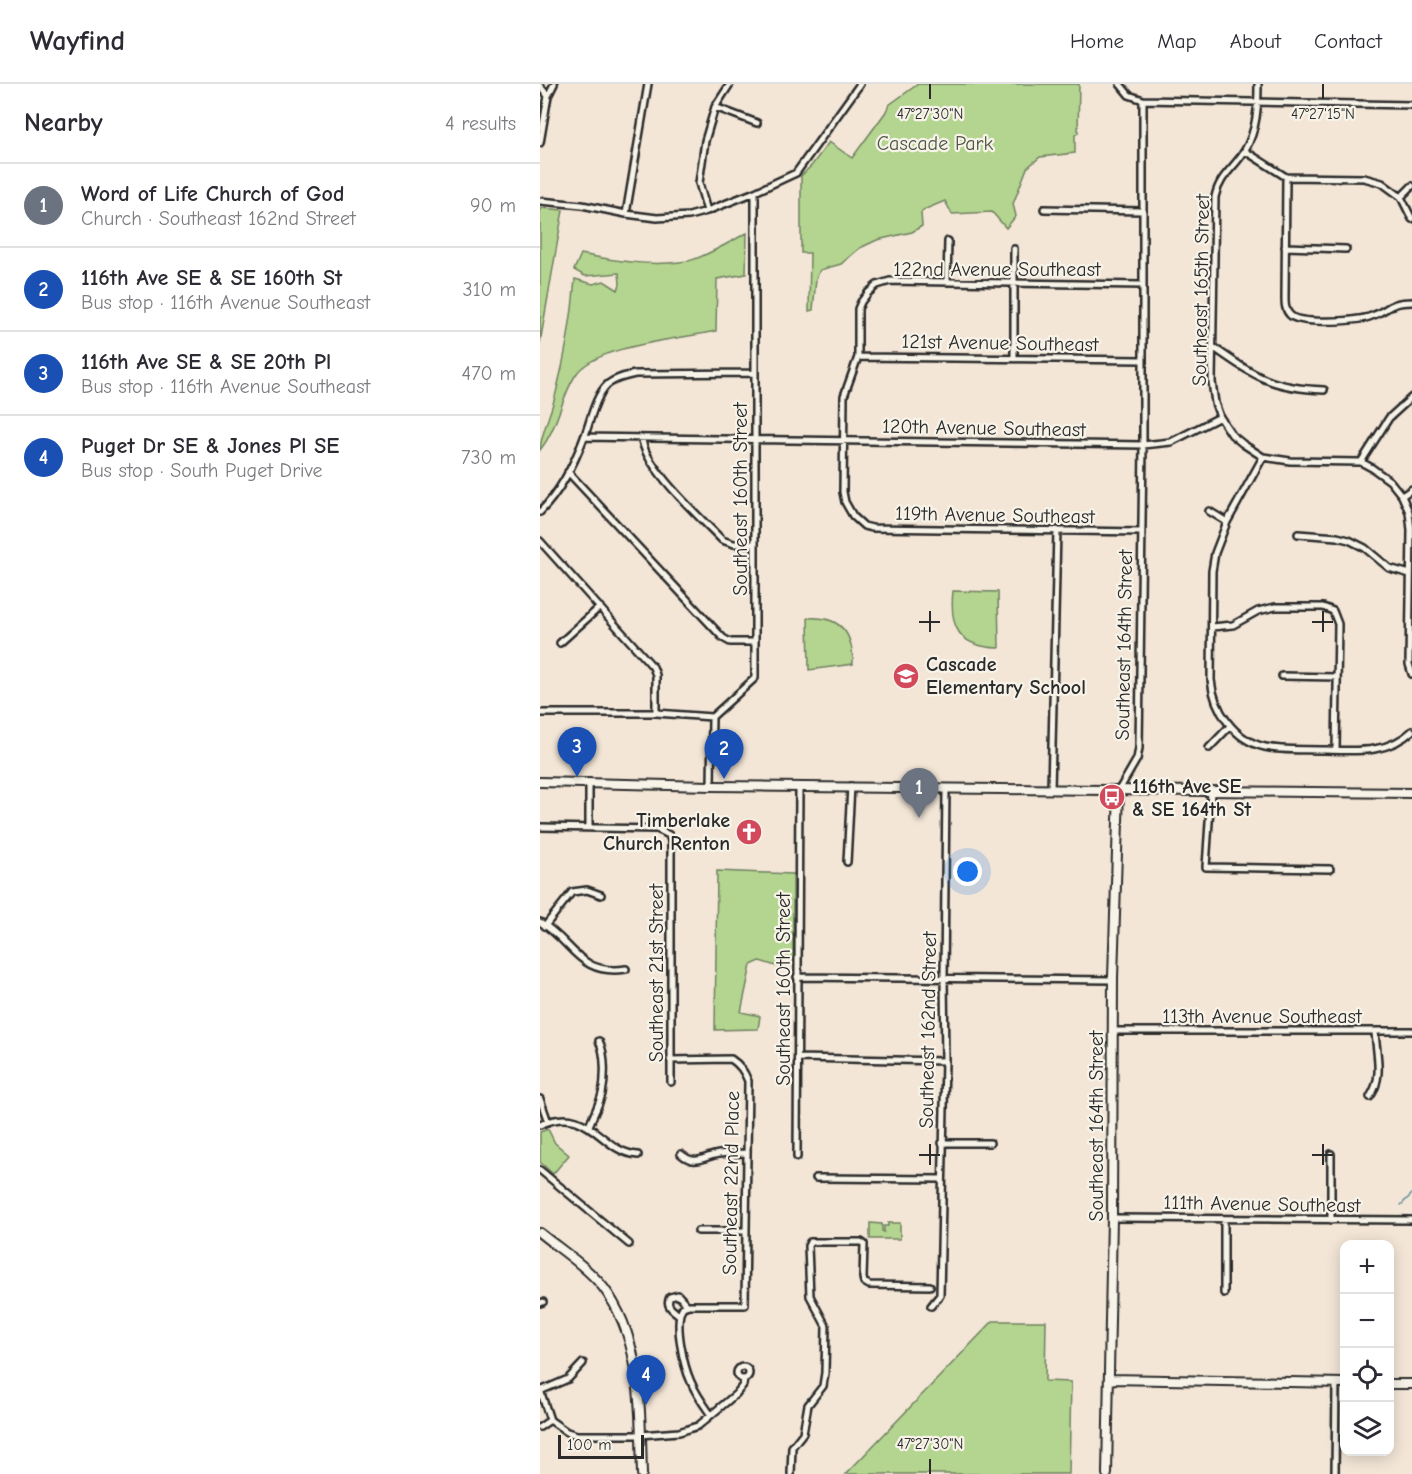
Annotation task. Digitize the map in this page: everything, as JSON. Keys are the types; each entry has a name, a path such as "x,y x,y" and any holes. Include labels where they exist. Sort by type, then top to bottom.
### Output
{"street":[{"path":"540,143 548,96 554,84"},
{"path":"626,214 648,84"},
{"path":"707,211 700,188 705,141 715,107 730,84"},
{"path":"540,201 582,205 626,214 671,218 707,211 796,173 860,84"},
{"path":"1120,84 1129,95 1143,100 1412,105"},
{"name":"Southeast 165th Street","path":"1220,417 1213,392 1215,197 1222,177 1245,151 1253,132 1258,102 1258,84"},
{"path":"540,86 548,96"},
{"name":"Southeast 164th Street","path":"1107,1474 1112,1218 1113,980 1119,790 1137,759 1139,748 1143,445 1143,100"},
{"path":"715,107 757,123"},
{"path":"1245,151 1286,177 1364,178 1382,183 1401,197 1412,219"},
{"path":"1286,177 1287,310 1292,317 1300,320 1344,321 1372,316 1397,302 1412,302"},
{"path":"1401,197 1412,186"},
{"name":"Southeast 160th Street","path":"712,717 755,678 755,192"},
{"path":"1044,209 1142,210"},
{"path":"947,282 948,241"},
{"path":"1286,247 1346,249"},
{"path":"1014,249 1014,358"},
{"name":"122nd Avenue Southeast","path":"858,357 858,309 868,292 877,285 890,281 1142,285"},
{"path":"1214,347 1250,372 1271,383 1294,389 1324,390"},
{"path":"843,440 844,396 858,357"},
{"name":"121st Avenue Southeast","path":"858,357 1142,360"},
{"path":"540,512 548,504 568,472 598,399 610,382 634,374 755,373"},
{"path":"1361,462 1389,418 1412,397"},
{"path":"1220,417 1232,435 1263,457 1290,461 1361,462 1383,475 1402,496 1410,520 1409,664 1412,674"},
{"name":"120th Avenue Southeast","path":"584,437 1143,445 1171,442 1220,417"},
{"path":"642,438 644,449 654,467 722,540 734,544 755,544"},
{"name":"119th Avenue Southeast","path":"843,440 845,502 853,516 864,526 872,528 1141,531"},
{"path":"1263,457 1218,540 1213,562 1212,690 1219,710 1230,726 1251,741 1266,747 1374,750 1390,745 1412,731"},
{"path":"568,472 723,638 730,642 755,642"},
{"path":"1402,496 1412,489"},
{"path":"1209,511 1227,522"},
{"path":"1051,790 1057,530"},
{"path":"1298,534 1349,540 1365,548 1389,568 1410,574"},
{"path":"540,541 653,667 656,675 656,713"},
{"path":"560,643 600,607"},
{"path":"1212,627 1233,625 1258,611 1275,607 1323,607 1333,611 1338,624 1336,750"},
{"path":"1282,676 1337,677"},
{"path":"540,713 656,713 712,717 711,786"},
{"path":"1209,748 1230,726"},
{"path":"540,782 711,786 1412,793"},
{"path":"540,826 589,827 589,782"},
{"name":"Southeast 160th Street","path":"797,1157 799,786"},
{"path":"848,862 851,786"},
{"name":"Southeast 162nd Street","path":"931,1306 940,1295 945,1061 946,788"},
{"path":"1211,792 1206,867 1330,869"},
{"name":"Southeast 21st Street","path":"589,827 657,829 669,835 671,841 670,1082"},
{"path":"601,895 588,890 572,892 543,924 593,967 604,970 626,969"},
{"path":"797,977 1113,980"},
{"name":"113th Avenue Southeast","path":"1113,1031 1412,1031"},
{"path":"1370,1097 1378,1078 1378,1049 1375,1031"},
{"path":"589,1126 602,1096 603,1048 599,1041"},
{"path":"798,1058 945,1061"},
{"name":"Southeast 22nd Place","path":"670,1060 731,1059 739,1064 748,1081 745,1153 745,1305 687,1305"},
{"path":"540,1099 548,1122"},
{"path":"540,1125 548,1122 571,1121 589,1126 619,1149 628,1154 638,1155"},
{"path":"942,1143 990,1143"},
{"path":"681,1154 687,1158 701,1160 717,1154 745,1153"},
{"path":"1331,1154 1331,1220"},
{"path":"540,1170 629,1244"},
{"path":"816,1178 942,1179"},
{"name":"111th Avenue Southeast","path":"1112,1218 1412,1220"},
{"path":"1224,1219 1224,1293"},
{"path":"698,1231 744,1231"},
{"path":"540,1233 592,1276 603,1287 619,1312 637,1374 642,1474"},
{"path":"791,1474 792,1447 803,1433 808,1405 823,1386 825,1373 826,1326 810,1296 808,1246 810,1242 861,1242 864,1244 863,1278 864,1282 870,1285 930,1286"},
{"path":"680,1313 669,1306 670,1297 678,1295 687,1305 680,1313 678,1322 687,1372 711,1415"},
{"path":"582,1363 568,1379 540,1390 550,1420 567,1432 577,1435 640,1435 689,1430 736,1394 744,1379"},
{"path":"1109,1379 1340,1383 1335,1474"},
{"path":"1394,1384 1412,1384"},
{"path":"540,1427 550,1420"}],"green space":[{"name":"Cascade Park","path":"918,84 1079,84 1078,133 1075,135 1075,153 1040,157 1027,168 1013,204 1016,216 1006,228 992,212 952,214 945,201 923,210 921,213 922,226 912,232 877,240 860,248 841,264 820,270 816,279 813,310 809,311 810,253 801,253 801,176 829,142 852,158 889,105"},
{"path":"540,208 563,210 540,343"},
{"path":"747,233 746,274 717,279 716,331 618,350 585,365 570,385 551,433 540,450 565,353 575,279 593,284 604,281 618,290 620,284 619,273 585,276 574,270 581,254 634,262 675,263 702,256"},
{"path":"953,591 998,592 999,648 974,644 960,633 953,615"},
{"path":"808,618 829,620 843,629 851,643 853,664 809,670"},
{"path":"717,871 793,874 793,959 782,968 760,961 751,965 741,1012 760,1016 758,1029 715,1030"},
{"path":"548,1129 555,1143 569,1155 553,1174 540,1162 540,1132"},
{"path":"870,1223 882,1224 884,1232 884,1226 888,1226 888,1223 900,1223 900,1239 870,1239"},
{"path":"993,1321 1046,1321 1045,1381 1071,1382 1069,1474 846,1474"}],"waterway":[{"path":"1401,1205 1412,1194"}],"place":[{"name":"Cascade Elementary School","path":"906,676"},
{"name":"116th Ave SE & SE 20th Pl","path":"577,777"},
{"name":"116th Ave SE & SE 160th St","path":"724,779"},
{"name":"116th Ave SE & SE 164th St","path":"1112,797"},
{"name":"Word of Life Church of God","path":"919,818"},
{"name":"Timberlake Church Renton","path":"749,832"},
{"name":"Puget Dr SE & Jones Pl SE","path":"646,1405"}]}
